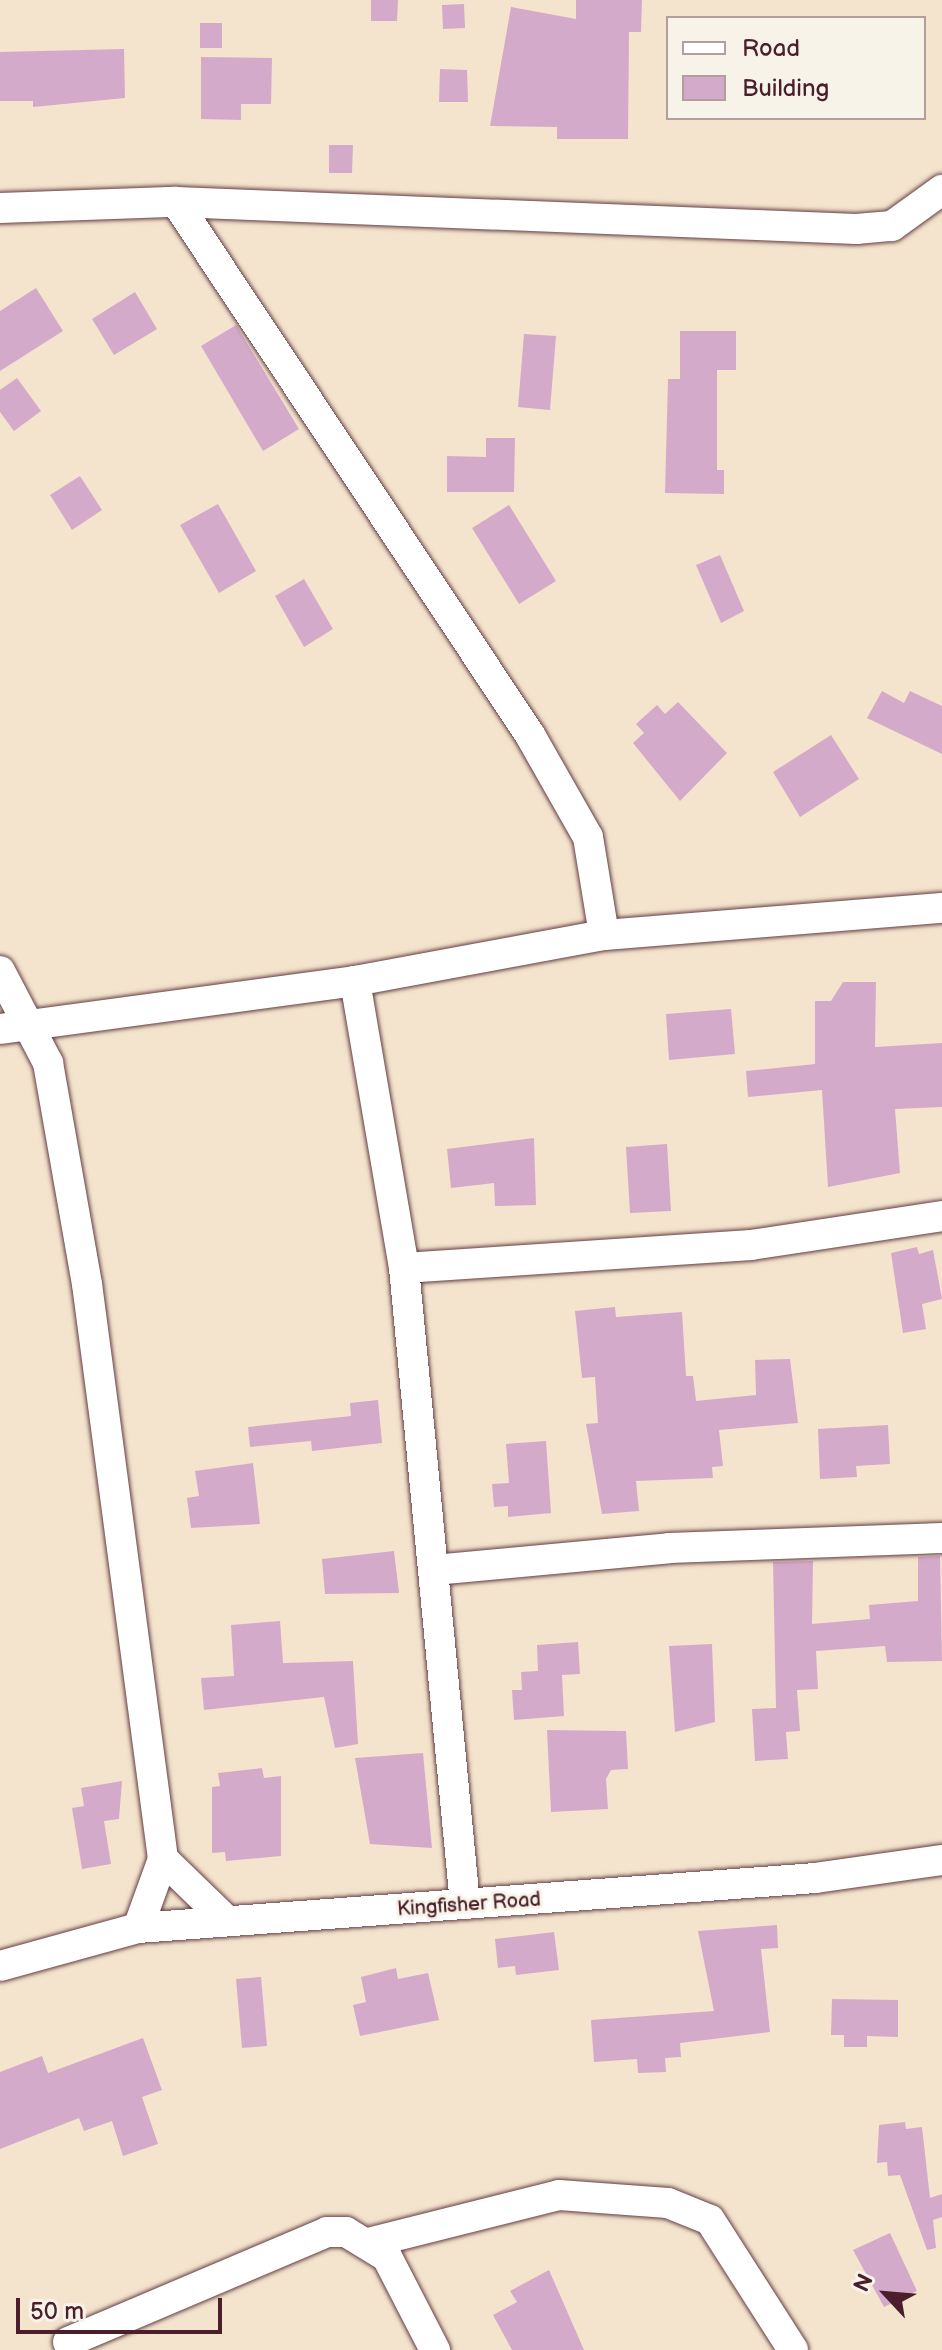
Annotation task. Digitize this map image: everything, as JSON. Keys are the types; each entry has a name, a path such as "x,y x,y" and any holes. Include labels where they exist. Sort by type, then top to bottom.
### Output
{"street":[{"path":"0,208 176,202 856,229 892,226 942,190"},
{"path":"176,202 530,735 588,837 604,935"},
{"path":"14,1026 355,981 604,935 942,908"},
{"path":"0,971 14,1026 59,1106 163,1859 138,1928"},
{"path":"355,981 404,1268 465,1904"},
{"path":"404,1268 751,1245 942,1216"},
{"path":"434,1570 669,1548 942,1538"},
{"path":"163,1859 225,1919"},
{"name":"Kingfisher Road","path":"0,1966 138,1928 225,1919 815,1878 942,1860"},
{"path":"368,2243 559,2195 668,2203 710,2220 793,2350"},
{"path":"62,2347 327,2232 368,2243 393,2267 435,2350"}],"building":[{"path":"371,0 398,0 397,21 371,21"},
{"path":"576,0 642,0 641,32 629,32 628,139 557,139 557,127 490,126 511,7 576,19"},
{"path":"464,4 465,28 443,29 442,5"},
{"path":"200,23 222,23 222,48 200,48"},
{"path":"124,49 125,98 33,107 33,101 0,101 0,52"},
{"path":"201,57 272,58 271,104 241,104 241,120 201,119"},
{"path":"440,69 467,70 468,102 439,102"},
{"path":"329,145 353,145 352,173 329,173"},
{"path":"36,288 63,331 0,371 0,311"},
{"path":"135,292 157,329 114,355 92,319"},
{"path":"236,325 299,429 263,451 201,346"},
{"path":"680,331 736,331 736,370 717,370 717,470 724,470 724,494 665,493 668,379 680,379"},
{"path":"524,334 556,336 550,410 518,407"},
{"path":"17,378 41,411 14,431 0,412 0,390"},
{"path":"486,438 515,438 514,492 447,492 447,456 486,457"},
{"path":"80,476 102,510 72,530 50,495"},
{"path":"218,504 256,571 219,593 180,525"},
{"path":"509,505 556,581 519,604 472,528"},
{"path":"720,555 744,611 721,623 696,565"},
{"path":"304,579 333,629 304,647 275,596"},
{"path":"882,691 904,703 910,691 942,706 942,754 867,718"},
{"path":"678,702 727,753 680,801 633,743 644,733 636,724 657,705 665,714"},
{"path":"831,735 859,779 800,817 773,772"},
{"path":"843,982 876,982 875,1047 942,1043 942,1107 895,1109 900,1173 828,1187 822,1090 748,1097 746,1071 815,1064 815,1001 831,1001"},
{"path":"731,1009 735,1054 669,1060 666,1014"},
{"path":"534,1138 536,1205 495,1206 494,1183 451,1188 447,1149"},
{"path":"667,1144 671,1211 630,1213 626,1147"},
{"path":"917,1247 919,1254 933,1250 942,1299 922,1304 926,1329 903,1333 891,1253"},
{"path":"615,1307 616,1317 682,1312 686,1376 693,1376 696,1401 756,1395 755,1360 790,1359 798,1423 719,1430 723,1466 712,1467 713,1478 636,1481 639,1511 602,1514 586,1424 598,1423 595,1377 582,1378 575,1311"},
{"path":"378,1400 382,1443 312,1451 311,1441 250,1447 248,1427 351,1416 350,1403"},
{"path":"888,1425 890,1464 856,1466 857,1477 820,1479 818,1429"},
{"path":"546,1441 551,1513 508,1517 508,1506 494,1507 492,1484 509,1483 506,1444"},
{"path":"253,1463 260,1524 191,1528 187,1498 199,1496 195,1471"},
{"path":"394,1551 399,1593 325,1594 322,1559"},
{"path":"940,1556 942,1661 887,1662 885,1646 816,1651 818,1689 797,1690 800,1731 786,1732 788,1759 755,1761 752,1709 776,1708 773,1562 813,1561 812,1624 870,1619 869,1605 918,1601 918,1557"},
{"path":"280,1621 283,1663 353,1661 358,1744 335,1748 324,1697 204,1710 201,1678 234,1676 231,1625"},
{"path":"578,1642 580,1674 562,1675 564,1716 514,1720 512,1690 522,1690 521,1672 538,1671 537,1645"},
{"path":"712,1644 715,1722 675,1732 669,1646"},
{"path":"547,1730 626,1731 628,1769 611,1770 606,1779 608,1809 551,1812"},
{"path":"423,1753 432,1848 370,1844 355,1758"},
{"path":"262,1768 264,1778 281,1776 281,1856 226,1861 225,1852 212,1853 212,1787 220,1786 218,1773"},
{"path":"122,1781 119,1819 104,1821 111,1864 82,1869 72,1808 84,1806 81,1788"},
{"path":"777,1925 778,1948 761,1949 770,2032 680,2043 681,2057 665,2058 666,2072 638,2073 637,2059 594,2062 591,2020 714,2011 698,1931"},
{"path":"554,1932 559,1970 516,1975 515,1966 498,1968 495,1939"},
{"path":"396,1968 398,1979 428,1973 439,2020 360,2036 353,2005 366,2002 361,1977"},
{"path":"261,1977 267,2046 242,2048 236,1979"},
{"path":"832,1999 898,2000 898,2037 867,2036 867,2047 844,2047 844,2035 831,2035"},
{"path":"143,2038 162,2090 142,2097 158,2144 123,2156 112,2121 84,2131 79,2118 0,2149 0,2072 42,2056 48,2073"},
{"path":"905,2122 906,2129 922,2127 930,2198 942,2194 942,2217 933,2220 936,2248 927,2250 900,2175 888,2176 887,2162 877,2163 879,2125"},
{"path":"890,2233 917,2291 884,2307 853,2250"},
{"path":"549,2270 584,2350 512,2350 493,2315 517,2302 510,2291"}]}
